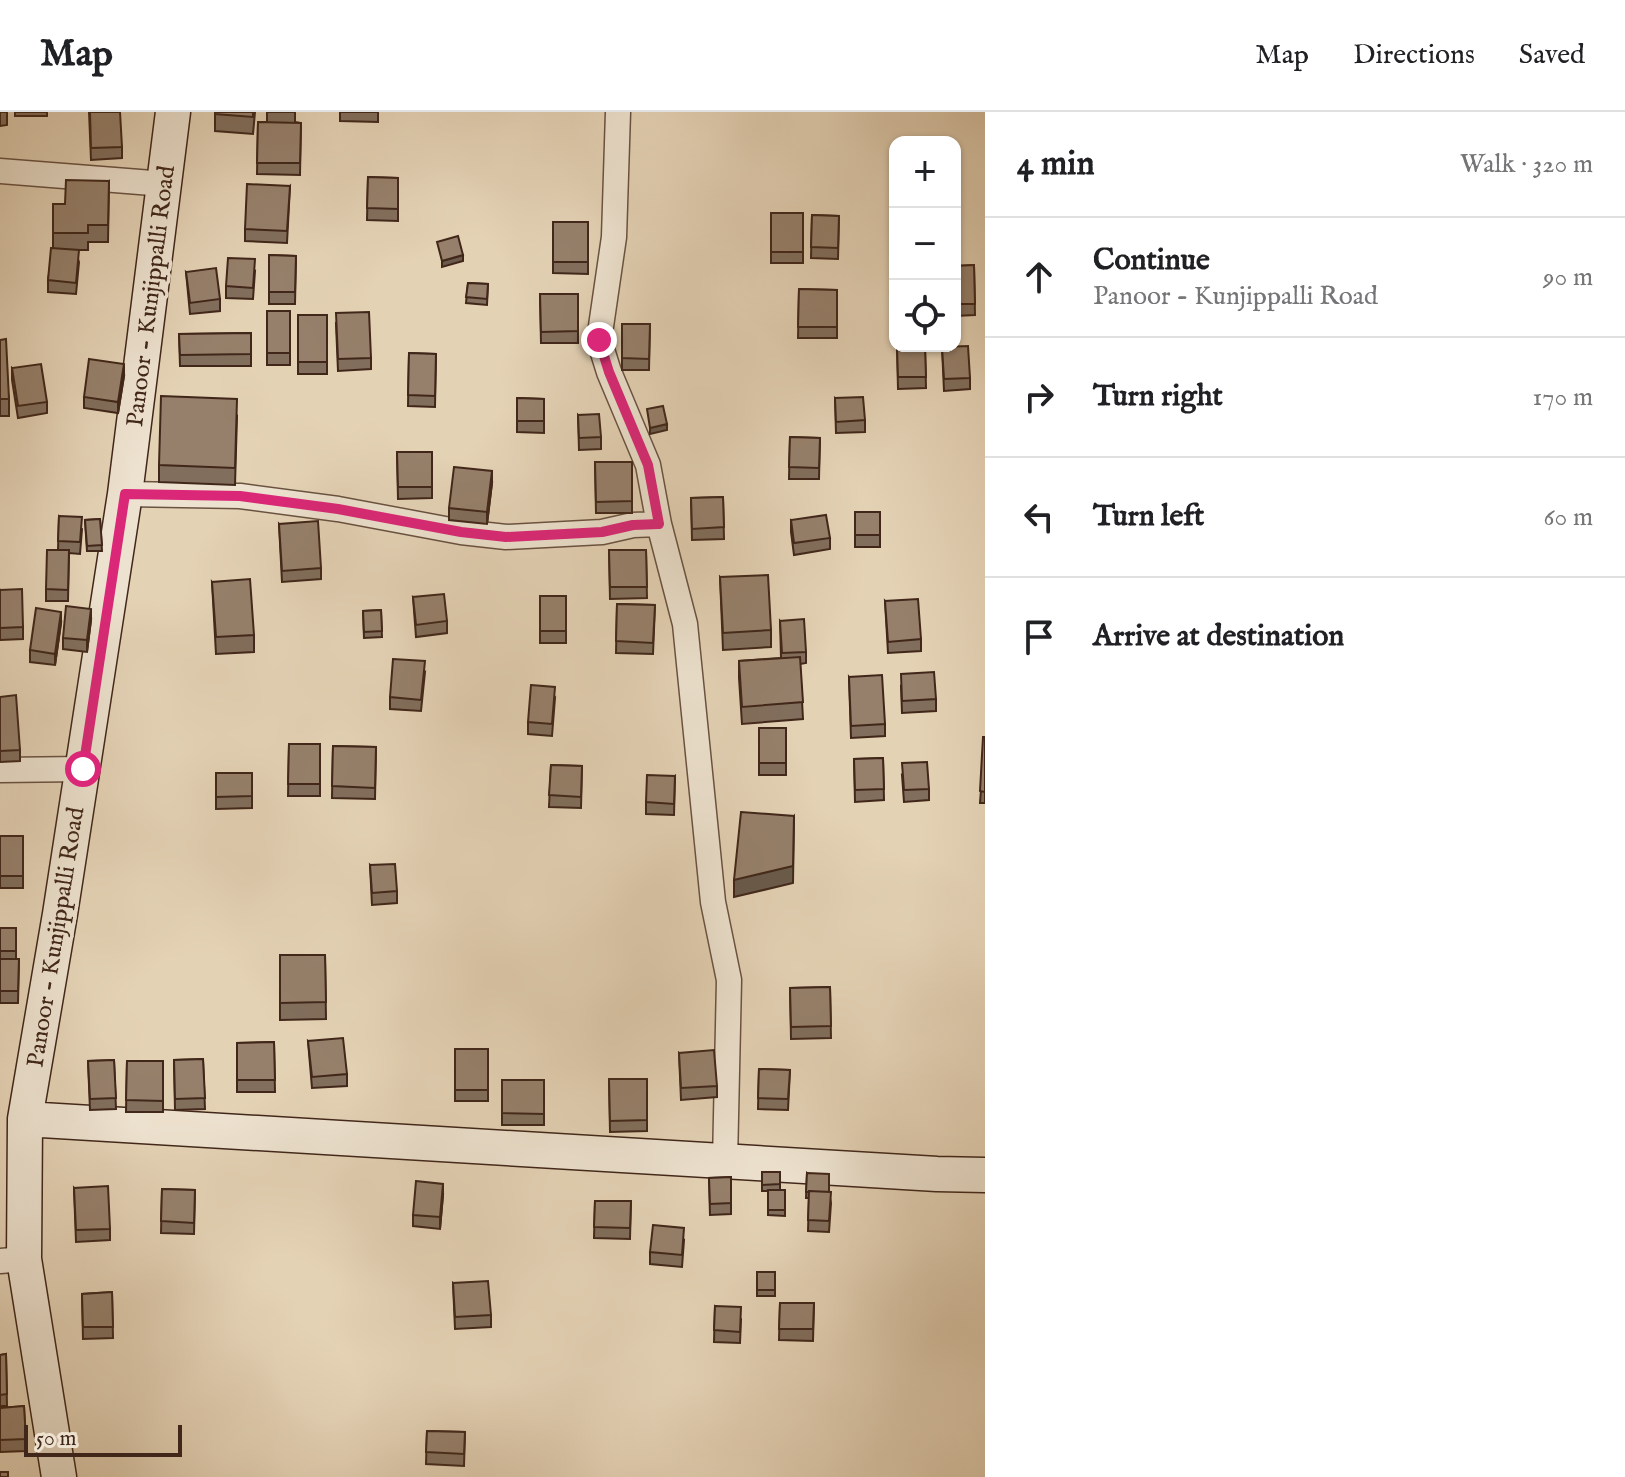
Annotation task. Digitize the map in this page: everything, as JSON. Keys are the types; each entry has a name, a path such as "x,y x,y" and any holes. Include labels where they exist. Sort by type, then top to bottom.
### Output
{"main road":[{"name":"Panoor - Kunjippalli Road","path":"59,1477 12,1260 25,1119 125,494 173,112"},
{"path":"25,1119 985,1175"}],"street":[{"path":"618,112 618,153 613,189 614,237 599,340 648,465 659,524 685,624 713,902 729,980 725,1162"},
{"path":"0,171 165,184"},
{"path":"125,494 240,496 506,537 602,532 633,525 659,524"},
{"path":"0,770 83,769"}],"building":[{"path":"90,112 120,112 122,147 91,148"},
{"path":"253,112 253,117 215,114"},
{"path":"258,122 301,123 300,163 257,163"},
{"path":"368,177 398,178 398,209 367,208"},
{"path":"66,180 109,181 108,225 88,225 88,233 53,233 53,204 65,204"},
{"path":"247,184 290,186 287,231 245,229"},
{"path":"771,213 803,213 803,252 771,252"},
{"path":"812,215 839,216 838,248 811,247"},
{"path":"553,222 588,222 588,262 553,262"},
{"path":"458,236 463,255 442,261 437,242"},
{"path":"51,248 79,250 76,283 48,280"},
{"path":"269,255 296,256 295,292 269,292"},
{"path":"228,258 255,259 253,288 226,286"},
{"path":"974,265 975,304 961,304 961,266"},
{"path":"216,268 220,299 190,303 186,272"},
{"path":"468,283 488,284 487,299 466,297"},
{"path":"799,289 837,290 837,327 798,327"},
{"path":"540,294 578,294 578,331 541,332"},
{"path":"267,311 290,311 290,353 267,353"},
{"path":"369,312 371,358 338,359 336,313"},
{"path":"298,315 327,315 327,362 298,362"},
{"path":"622,324 650,324 649,359 622,358"},
{"path":"251,333 251,354 180,355 179,334"},
{"path":"6,339 9,399 0,399 0,340"},
{"path":"961,346 968,346 970,378 944,379 942,352 961,352"},
{"path":"897,352 925,352 926,377 898,377"},
{"path":"409,353 436,354 435,396 408,395"},
{"path":"89,359 124,364 118,402 84,397"},
{"path":"41,364 47,402 18,406 12,368"},
{"path":"161,396 237,399 235,468 159,465"},
{"path":"863,397 865,420 836,422 835,398"},
{"path":"517,398 544,399 544,421 517,421"},
{"path":"663,406 667,424 650,428 647,409"},
{"path":"599,414 601,437 579,438 578,415"},
{"path":"790,437 820,438 819,468 789,467"},
{"path":"397,452 432,452 432,487 398,487"},
{"path":"595,462 632,462 632,501 596,502"},
{"path":"454,467 492,471 487,512 449,508"},
{"path":"723,497 724,527 692,529 691,498"},
{"path":"855,512 880,512 880,535 855,535"},
{"path":"826,515 830,538 794,543 791,520"},
{"path":"59,516 82,517 80,542 58,541"},
{"path":"100,519 102,545 87,546 85,520"},
{"path":"318,521 321,568 282,571 279,524"},
{"path":"47,550 69,550 68,590 46,589"},
{"path":"609,550 646,550 647,587 610,587"},
{"path":"768,575 771,630 723,633 720,577"},
{"path":"250,579 254,635 216,637 212,582"},
{"path":"22,589 23,627 0,628 0,590"},
{"path":"444,594 447,621 416,625 413,597"},
{"path":"540,596 566,596 566,631 540,631"},
{"path":"918,599 921,639 888,642 885,601"},
{"path":"617,604 655,605 653,643 616,641"},
{"path":"66,606 91,609 87,640 63,638"},
{"path":"36,608 61,612 55,654 30,650"},
{"path":"381,610 382,631 364,632 363,611"},
{"path":"804,619 806,652 782,653 780,621"},
{"path":"800,657 803,702 742,707 739,661"},
{"path":"393,659 425,661 421,700 390,697"},
{"path":"934,672 936,699 902,701 901,674"},
{"path":"882,675 885,724 851,726 849,677"},
{"path":"531,685 555,687 552,724 528,722"},
{"path":"16,695 20,750 0,751 0,697"},
{"path":"759,728 786,728 786,763 759,763"},
{"path":"985,737 985,792 980,791"},
{"path":"289,744 320,744 320,784 288,784"},
{"path":"333,746 376,747 375,788 332,786"},
{"path":"883,758 884,789 855,790 854,759"},
{"path":"927,762 929,789 904,790 902,763"},
{"path":"551,765 582,766 581,797 549,795"},
{"path":"216,773 252,773 252,796 216,797"},
{"path":"647,775 675,776 674,804 646,802"},
{"path":"741,812 794,816 793,866 734,880"},
{"path":"0,836 23,836 23,876 0,876"},
{"path":"395,864 397,891 372,893 370,865"},
{"path":"0,928 16,928 16,951 0,951"},
{"path":"280,955 325,955 326,1002 280,1003"},
{"path":"0,959 19,959 18,991 0,991"},
{"path":"830,987 831,1026 791,1027 790,988"},
{"path":"343,1038 347,1074 312,1077 308,1041"},
{"path":"274,1042 275,1080 237,1080 237,1043"},
{"path":"455,1049 488,1049 488,1090 455,1090"},
{"path":"714,1050 717,1086 681,1088 679,1053"},
{"path":"203,1059 205,1098 175,1099 174,1060"},
{"path":"114,1060 116,1098 90,1099 88,1061"},
{"path":"127,1061 163,1061 163,1101 126,1100"},
{"path":"759,1069 790,1070 788,1099 758,1098"},
{"path":"609,1079 647,1079 647,1120 610,1121"},
{"path":"502,1080 544,1080 544,1114 502,1113"},
{"path":"762,1172 780,1172 780,1184 762,1185"},
{"path":"807,1173 829,1174 829,1192 806,1192"},
{"path":"731,1177 731,1203 710,1204 709,1178"},
{"path":"416,1181 443,1184 440,1217 413,1215"},
{"path":"108,1186 110,1229 76,1230 74,1188"},
{"path":"162,1189 195,1190 194,1223 161,1221"},
{"path":"768,1190 785,1190 785,1210 768,1210"},
{"path":"809,1191 831,1192 829,1221 808,1220"},
{"path":"595,1201 631,1201 630,1228 594,1227"},
{"path":"653,1225 684,1228 682,1255 650,1252"},
{"path":"757,1272 775,1272 775,1290 757,1290"},
{"path":"488,1281 491,1315 455,1317 453,1283"},
{"path":"112,1292 113,1327 83,1327 82,1294"},
{"path":"780,1303 814,1303 813,1329 779,1329"},
{"path":"715,1306 741,1307 740,1332 714,1330"},
{"path":"6,1354 7,1394 0,1395 0,1355"},
{"path":"24,1406 26,1439 0,1440 0,1408"},
{"path":"427,1431 465,1432 464,1454 426,1452"}],"route":[{"path":"83,769 125,494 240,496 506,537 602,532 633,525 659,524 648,465 599,340"}]}
